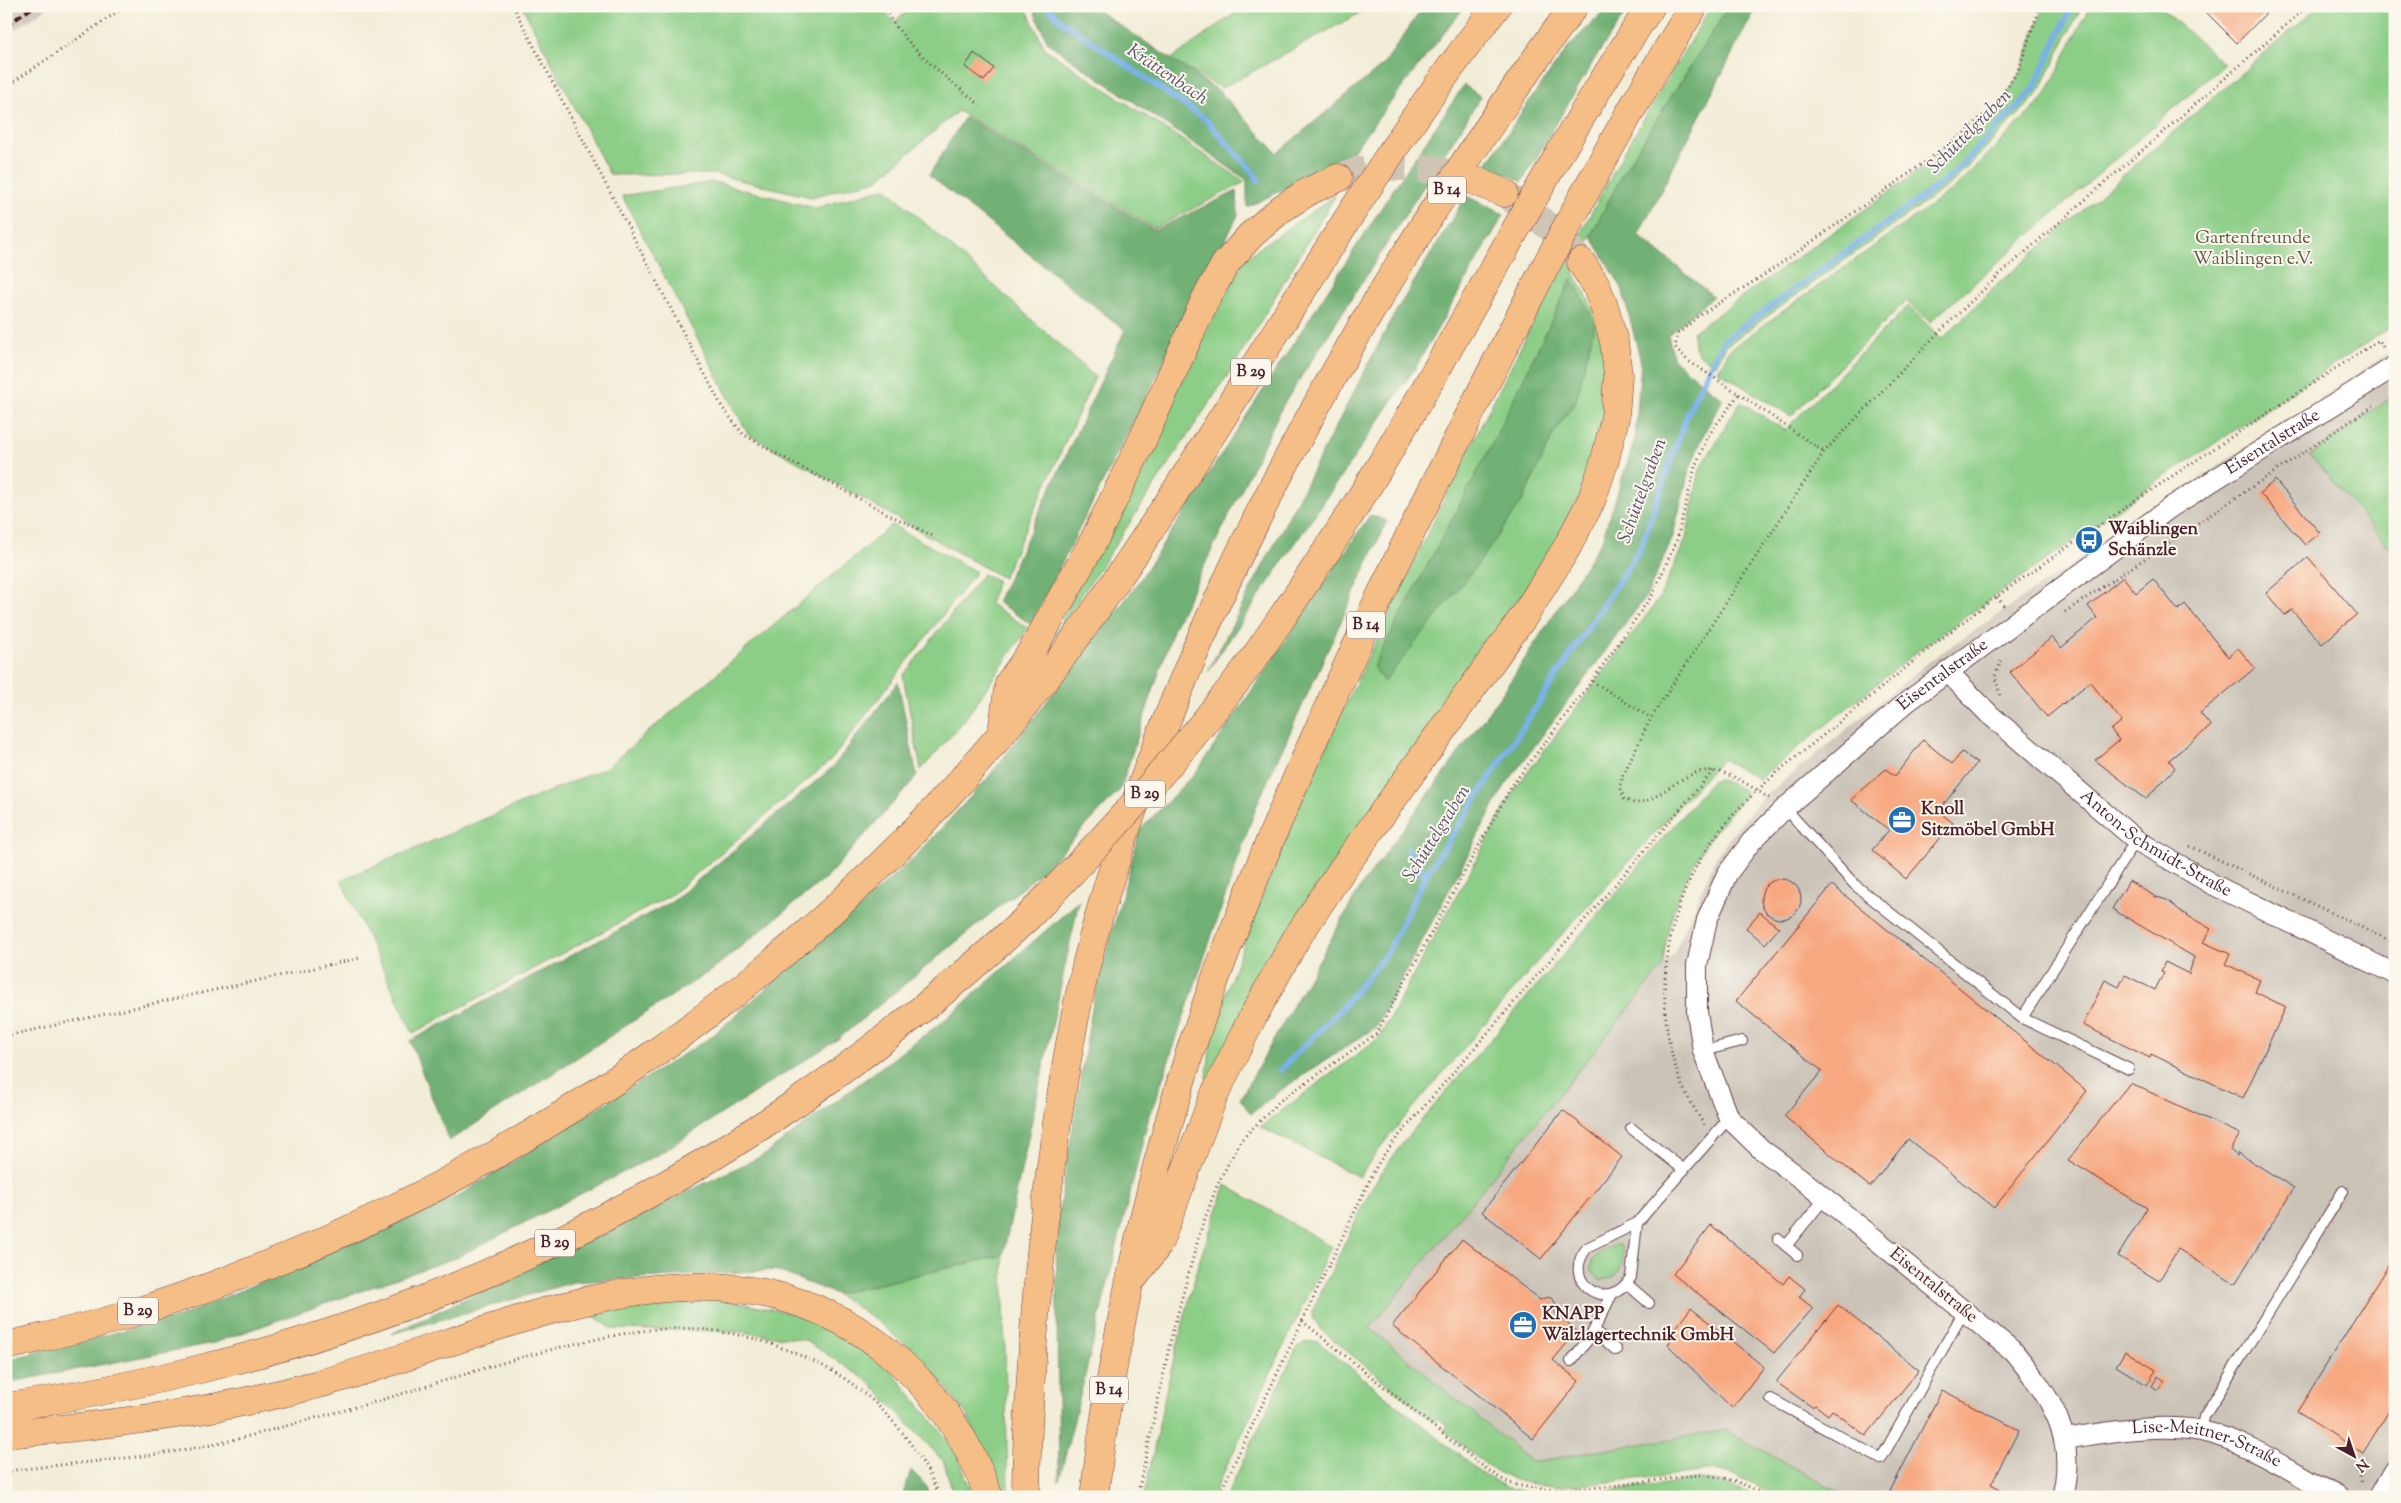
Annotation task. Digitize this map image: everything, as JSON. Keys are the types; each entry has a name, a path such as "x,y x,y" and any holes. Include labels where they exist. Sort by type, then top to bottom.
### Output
{"highway":[{"name":"B 29","path":"6,1346 113,1320 190,1294 266,1264 433,1190 522,1141 671,1043 743,988 823,921 871,875 957,785 1001,735 1087,623 1134,554 1364,192 1497,6"},
{"name":"B 14","path":"1026,1497 1026,1452 1037,1290 1045,1204 1061,1092 1082,985 1114,868 1149,764 1198,641 1237,556 1323,394 1374,305 1441,198 1492,121 1574,6"},
{"name":"B 29","path":"6,1407 127,1386 228,1362 323,1336 484,1275 565,1238 714,1157 786,1111 921,1012 1027,918 1103,842 1201,729 1252,661 1317,568 1377,472 1569,138 1651,6"},
{"name":"B 14","path":"1094,1497 1101,1434 1128,1284 1159,1158 1191,1051 1251,886 1331,698 1388,578 1517,321 1649,79 1694,6"},
{"path":"1001,735 1009,684 1033,649 1093,542 1142,441 1206,300 1226,263 1251,235 1281,209 1310,191 1338,178"},
{"path":"1473,180 1504,193"},
{"path":"1128,1284 1158,1245 1212,1098 1251,1020 1296,939 1358,847 1524,616 1566,548 1592,499 1605,460 1615,418 1618,375 1614,342 1605,310 1596,285 1581,262"},
{"path":"6,1434 107,1425 190,1414 250,1402 319,1384 576,1303 644,1289 702,1285 757,1292 799,1304 836,1318 864,1334 898,1360 928,1390 952,1421 974,1458 989,1497"}],"street":[{"name":"Eisentalstraße","path":"2062,1497 2066,1466 2065,1439 2051,1403 2035,1378 2013,1351 1825,1198 1761,1149 1728,1118 1703,1051 1697,1012 1697,965 1706,920 1726,874 1751,842 1785,808 1907,702 2171,508 2392,362"},
{"name":"Anton-Schmidt-Straße","path":"1947,671 1989,714 2136,840 2212,884 2395,974"},
{"name":"Lise-Meitner-Straße","path":"2065,1439 2124,1429 2201,1431 2240,1444 2338,1497"},
{"path":"2379,1497 2395,1470"}],"lane":[{"path":"1785,808 1854,884 2022,1018 2128,1069"},
{"path":"2022,1018 2136,840"},
{"path":"1703,1051 1742,1041"},
{"path":"1612,1294 1595,1293 1582,1282 1578,1264 1581,1255 1594,1243 1638,1223 1728,1118"},
{"path":"1630,1128 1684,1170"},
{"path":"2201,1431 2204,1417 2343,1191"},
{"path":"1797,1255 1782,1242 1825,1198"},
{"path":"1571,1361 1594,1330 1612,1294 1627,1284 1631,1277 1638,1223"},
{"path":"1627,1284 1648,1303"},
{"path":"1771,1400 1881,1459 1964,1311"},
{"path":"1594,1330 1616,1350"}],"path":[{"path":"6,87 126,6"},
{"path":"513,6 678,325 727,414 744,434 775,453 933,536"},
{"path":"882,6 897,31 918,54 980,105"},
{"path":"1824,452 1687,360 1676,347 1678,334 1698,316 1764,276 1962,135 1996,104 2018,71 2040,6"},
{"path":"2308,6 2000,274 1936,335 1824,452 1651,718 1623,775 1620,786 1624,799 1634,803 1651,798 1686,777 1702,771 1714,770 1731,776 1757,790 1924,653 1997,597 2147,493 2379,340 2392,362"},
{"path":"1137,1497 1172,1334 1200,1232 1218,1183 1241,1140 1281,1100 1376,1034 1510,787 1592,681 1653,594 1677,539 1696,467 1708,436 1739,394"},
{"path":"2057,618 2378,402"},
{"path":"2003,698 1995,676 2000,660 2007,655"},
{"path":"1592,681 1651,718"},
{"path":"1218,1497 1377,1165 1391,1145 1714,770"},
{"path":"2189,845 2395,943"},
{"path":"6,1036 360,958"},
{"path":"1302,1321 1485,1468 1507,1482 1534,1489 1560,1490 1699,1474 1719,1475 1744,1484 1769,1497"},
{"path":"6,1473 15,1470 143,1455 215,1444 404,1394 487,1366 553,1348 612,1335 686,1328 733,1334 781,1347 821,1364 853,1383 880,1407 908,1442 930,1474 940,1497"}],"shaded area":[{"path":"6,6 50,6 6,36"},
{"path":"2395,349 2395,1497 1847,1497 1725,1430 1532,1462 1370,1328 1675,951 1718,853 1758,802 1931,660 2167,500"}],"green space":[{"path":"522,6 881,6 894,22 914,6 1025,6 1045,49 1245,182 1155,228 958,111 877,180 811,197 714,174 610,175"},
{"path":"1032,6 1091,6 1219,91 1277,153 1384,64 1424,6 1465,6 1346,160 1247,207 1247,180 1048,43"},
{"path":"1245,6 1373,6 1222,88 1170,60"},
{"path":"1609,6 1630,6 1594,60 1522,182 1487,164 1570,45"},
{"path":"1711,6 1729,6 1624,171 1573,270 1601,324 1608,393 1594,463 1561,536 1205,1096 1211,1041 1221,1006 1252,922 1300,804 1342,712 1452,483 1546,297 1623,154"},
{"path":"1729,6 1757,6 1638,235 1713,296 1668,335 1674,360 1723,399 1705,431 1689,471 1672,539 1647,595 1504,787 1376,1027 1278,1092 1251,1114 1240,1099 1360,888 1504,691 1602,540 1635,439 1641,362 1622,288 1591,236 1624,171"},
{"path":"2044,6 2082,6 2038,94 1953,182 1726,346 1716,365 1698,353 1694,345 1693,332 1961,141 2001,104 2021,72"},
{"path":"2090,6 2159,6 2224,64 1930,322 1906,301 1791,416 1718,371 1729,350 1955,188 2044,98"},
{"name":"Gartenfreunde Waiblingen e.V.","path":"2319,6 2395,6 2395,324 2155,483 1920,649 1759,779 1722,759 1543,955 1385,1141 1359,1177 1260,1127 1379,1038 1515,789 1659,599 1686,539 1700,469 1740,402 1785,430 1908,306 1942,339 1999,283"},
{"path":"1464,85 1481,97 1283,405 1174,627 1120,790 1045,869 838,1039 659,1154 457,1257 214,1343 6,1383 6,1360 181,1316 458,1196 711,1037 914,858 987,779 1136,586 1393,190"},
{"path":"965,117 1155,230 1237,191 1238,215 1031,624 997,602 1125,330 929,175"},
{"path":"713,182 815,208 886,188 1095,377 1003,578 748,434 622,196"},
{"path":"1335,196 1235,364 1052,640 1197,347 1245,258"},
{"path":"1466,196 1504,214 1415,368 1208,671 1395,313"},
{"path":"1572,278 1595,323 1576,400 1554,433 1523,500 1478,564 1384,682 1373,667 1490,448"},
{"path":"2395,395 2395,554 2310,455"},
{"path":"1370,515 1387,521 1257,804 1147,1124 1059,1481 1056,1230 1093,1002 1140,830 1198,770"},
{"path":"892,525 976,572 832,759 671,895 413,1033 341,880 607,767"},
{"path":"983,574 997,580 990,604 1028,628 966,718 921,770 903,676"},
{"path":"898,682 917,776 828,876 713,969 449,1141 410,1041 673,901 833,767"},
{"path":"1719,779 1745,790 1746,796 1714,833 1700,853 1689,874 1671,918 1663,966 1370,1328 1532,1462 1725,1430 1847,1497 1779,1497 1736,1475 1715,1470 1566,1486 1524,1482 1510,1478 1476,1457 1445,1431 1448,1426 1438,1418 1434,1422 1320,1329 1314,1320 1312,1311 1373,1185 1403,1142 1712,781"},
{"path":"1079,901 1003,1255 836,1294 775,1270 574,1282 391,1334 764,1155 947,1018"},
{"path":"1226,1185 1331,1246 1212,1497 1144,1497 1167,1386 1198,1265"},
{"path":"1616,1244 1622,1247 1623,1251 1620,1268 1613,1278 1600,1280 1591,1269 1592,1260 1601,1252"},
{"path":"1003,1255 1008,1497 1001,1497 967,1415 923,1359 872,1317 836,1294"},
{"path":"700,1295 810,1317 889,1368 956,1450 973,1497 954,1497 944,1462 868,1381 805,1340 742,1332 613,1329 586,1311"},
{"path":"1317,1341 1484,1475 1506,1487 1544,1497 1226,1497 1297,1347 1306,1342"},
{"path":"911,1470 928,1488 929,1497 902,1497"},
{"path":"1697,1480 1713,1481 1727,1485 1756,1497 1561,1497"}],"building":[{"path":"2200,6 2273,6 2237,43"},
{"path":"974,53 994,68 984,81 965,67"},
{"path":"2275,480 2320,533 2305,545 2260,493"},
{"path":"2308,557 2357,614 2322,644 2292,610 2285,615 2266,593"},
{"path":"2123,577 2136,593 2153,579 2178,610 2185,604 2228,657 2238,648 2255,668 2200,713 2211,726 2169,760 2175,768 2146,799 2095,760 2119,740 2111,730 2122,721 2090,682 2047,717 2010,672 2052,637 2061,648 2097,618 2088,606"},
{"path":"1923,740 1952,764 1962,752 1977,763 1938,811 1953,823 1906,879 1872,850 1889,830 1851,800 1886,769 1895,776"},
{"path":"1781,879 1795,885 1801,899 1795,913 1781,919 1767,913 1761,899 1767,885"},
{"path":"2129,881 2156,897 2167,900 2183,913 2211,929 2203,942 2230,954 2225,964 2260,980 2255,992 2286,1007 2243,1098 2151,1054 2150,1058 2083,1025 2105,980 2119,987 2125,975 2155,990 2164,972 2161,971 2165,962 2189,974 2194,957 2112,909"},
{"path":"1832,885 2087,1091 1994,1208 1908,1139 1870,1187 1784,1116 1822,1071 1736,1001"},
{"path":"1760,912 1779,928 1765,944 1746,928"},
{"path":"2130,1083 2240,1134 2230,1150 2237,1156 2238,1153 2294,1188 2235,1284 2178,1249 2159,1281 2118,1256 2147,1208 2068,1160"},
{"path":"1563,1110 1622,1157 1541,1259 1482,1212"},
{"path":"1711,1225 1783,1284 1789,1276 1805,1289 1799,1297 1813,1308 1774,1353 1673,1274"},
{"path":"1462,1239 1540,1300 1547,1297 1553,1299 1556,1305 1554,1312 1577,1331 1553,1360 1579,1381 1533,1439 1392,1326"},
{"path":"2395,1254 2395,1401 2363,1453 2297,1412"},
{"path":"1838,1305 1919,1370 1866,1436 1832,1410 1828,1415 1815,1405 1812,1407 1776,1382"},
{"path":"1691,1308 1764,1367 1732,1408 1668,1345 1675,1335 1672,1333"},
{"path":"2125,1351 2156,1370 2147,1385 2116,1366"},
{"path":"2158,1376 2165,1381 2158,1390 2152,1386"},
{"path":"1942,1390 2019,1430 1991,1484 2002,1490 1995,1497 1887,1497"}],"waterway":[{"name":"Krättenbach","path":"1047,6 1060,20 1205,119 1258,180"},
{"name":"Schüttelgraben","path":"1280,1070 1340,1010 1387,953 1426,875 1641,547 1689,409 1723,341 1950,177 2034,89 2072,6"},
{"name":"Krättenbach","path":"1408,849 1426,875"}],"tunnel":[{"path":"1338,178 1357,171 1381,167 1408,167 1448,173 1473,180"},
{"path":"1504,193 1551,228 1581,262"}],"railway":[{"path":"6,10 12,6"},
{"path":"6,26 34,6"}],"place":[{"name":"Waiblingen Schänzle","path":"2089,540"},
{"name":"Knoll Sitzmöbel GmbH","path":"1902,820"},
{"name":"KNAPP Wälzlagertechnik GmbH","path":"1523,1325"}]}
